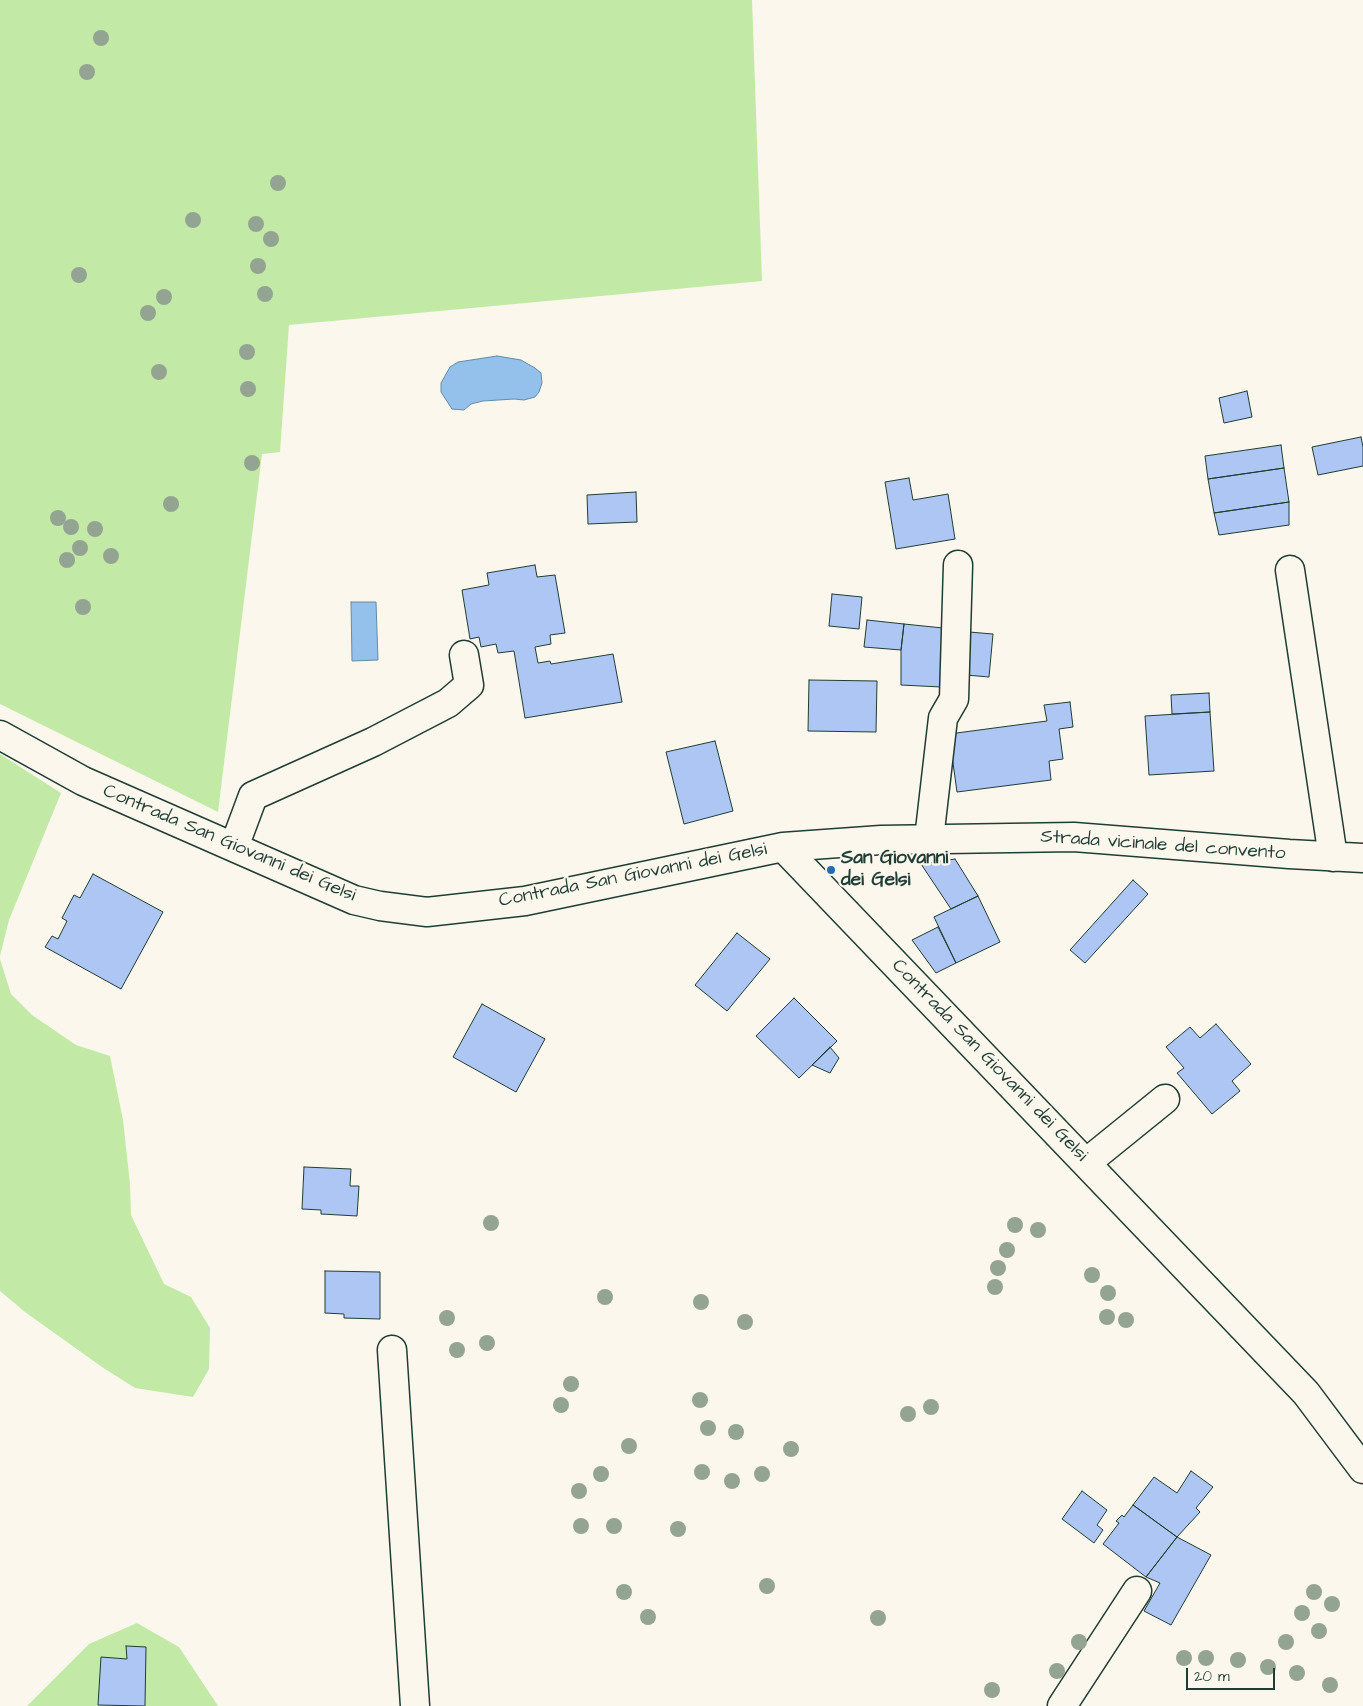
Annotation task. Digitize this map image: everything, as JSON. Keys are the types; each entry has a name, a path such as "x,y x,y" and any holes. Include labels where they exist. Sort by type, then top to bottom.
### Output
{"street":[{"path":"929,839 942,718 954,699 958,565"},
{"path":"1290,570 1333,857"},
{"path":"234,847 253,796 373,742 448,703 469,685 464,655"},
{"name":"Contrada San Giovanni dei Gelsi","path":"0,735 83,781 354,900 380,906 426,912 525,901 783,847 1306,1393 1363,1469"},
{"name":"Strada vicinale del convento","path":"783,847 881,840 1074,837 1363,858"},
{"path":"1086,1163 1165,1099"},
{"path":"392,1350 415,1706"},
{"path":"1062,1706 1137,1591"}],"green space":[{"path":"0,0 752,0 762,281 289,325 280,452 262,454 218,812 0,704"},
{"path":"0,754 61,793 9,920 0,956"},
{"path":"0,959 11,994 32,1015 76,1045 110,1056 123,1120 130,1184 131,1215 164,1284 191,1297 210,1328 209,1369 193,1397 135,1388 25,1312 0,1291"},
{"path":"137,1623 179,1647 218,1706 27,1706 89,1644"}],"water":[{"path":"497,356 521,360 541,373 542,383 535,397 524,400 483,401 471,404 464,410 452,409 441,392 441,383 450,367 458,362"},
{"path":"351,602 376,602 378,660 352,661"}],"building":[{"path":"1247,391 1252,417 1224,423 1219,398"},
{"path":"1361,437 1363,466 1318,475 1312,447"},
{"path":"1281,445 1284,468 1208,479 1205,456"},
{"path":"1284,468 1289,502 1214,513 1208,479"},
{"path":"909,478 913,500 948,494 955,539 896,549 885,482"},
{"path":"636,492 637,522 588,524 587,495"},
{"path":"1289,502 1289,525 1219,535 1214,513"},
{"path":"535,565 537,577 555,575 565,633 550,635 551,644 535,647 538,663 550,661 551,664 613,654 622,702 525,718 514,651 498,653 496,644 481,647 479,637 470,639 462,590 489,585 487,573"},
{"path":"832,594 862,597 859,629 829,626"},
{"path":"867,620 904,624 901,650 864,647"},
{"path":"904,624 943,628 941,687 901,685 901,650"},
{"path":"969,632 993,634 989,677 966,675"},
{"path":"809,680 877,681 876,732 808,731"},
{"path":"1209,693 1210,712 1172,714 1171,695"},
{"path":"1070,702 1073,727 1059,729 1063,759 1049,761 1051,780 957,792 949,734 1047,721 1044,705"},
{"path":"1210,712 1214,771 1149,775 1145,716"},
{"path":"715,741 733,811 684,824 666,752"},
{"path":"955,859 978,896 951,909 921,864"},
{"path":"93,874 163,912 121,989 45,947 52,936 58,939 67,921 62,918 74,895 80,898"},
{"path":"1133,880 1148,894 1085,963 1070,950"},
{"path":"978,896 1000,942 956,963 934,917"},
{"path":"938,927 956,963 936,973 912,940"},
{"path":"737,933 770,959 727,1011 695,985"},
{"path":"794,998 837,1041 799,1078 756,1036"},
{"path":"482,1004 545,1039 516,1092 453,1057"},
{"path":"1216,1024 1251,1064 1232,1081 1240,1091 1212,1114 1177,1073 1184,1068 1166,1047 1190,1027 1200,1038"},
{"path":"830,1047 839,1058 830,1073 812,1065"},
{"path":"304,1167 351,1169 350,1186 359,1186 357,1216 321,1214 321,1210 302,1209"},
{"path":"325,1271 380,1272 380,1319 344,1318 344,1314 325,1313"},
{"path":"1191,1471 1213,1487 1196,1508 1200,1512 1177,1537 1133,1505 1154,1477 1177,1493"},
{"path":"1082,1491 1107,1510 1097,1525 1103,1530 1094,1543 1062,1519"},
{"path":"1133,1505 1177,1537 1146,1577 1103,1544 1119,1523 1116,1521 1122,1515 1124,1517"},
{"path":"1177,1537 1211,1555 1171,1625 1144,1611 1160,1583 1146,1577"},
{"path":"126,1646 146,1647 145,1706 98,1705 101,1657 127,1659"}],"place":[{"name":"San Giovanni dei Gelsi","path":"831,870"}]}
